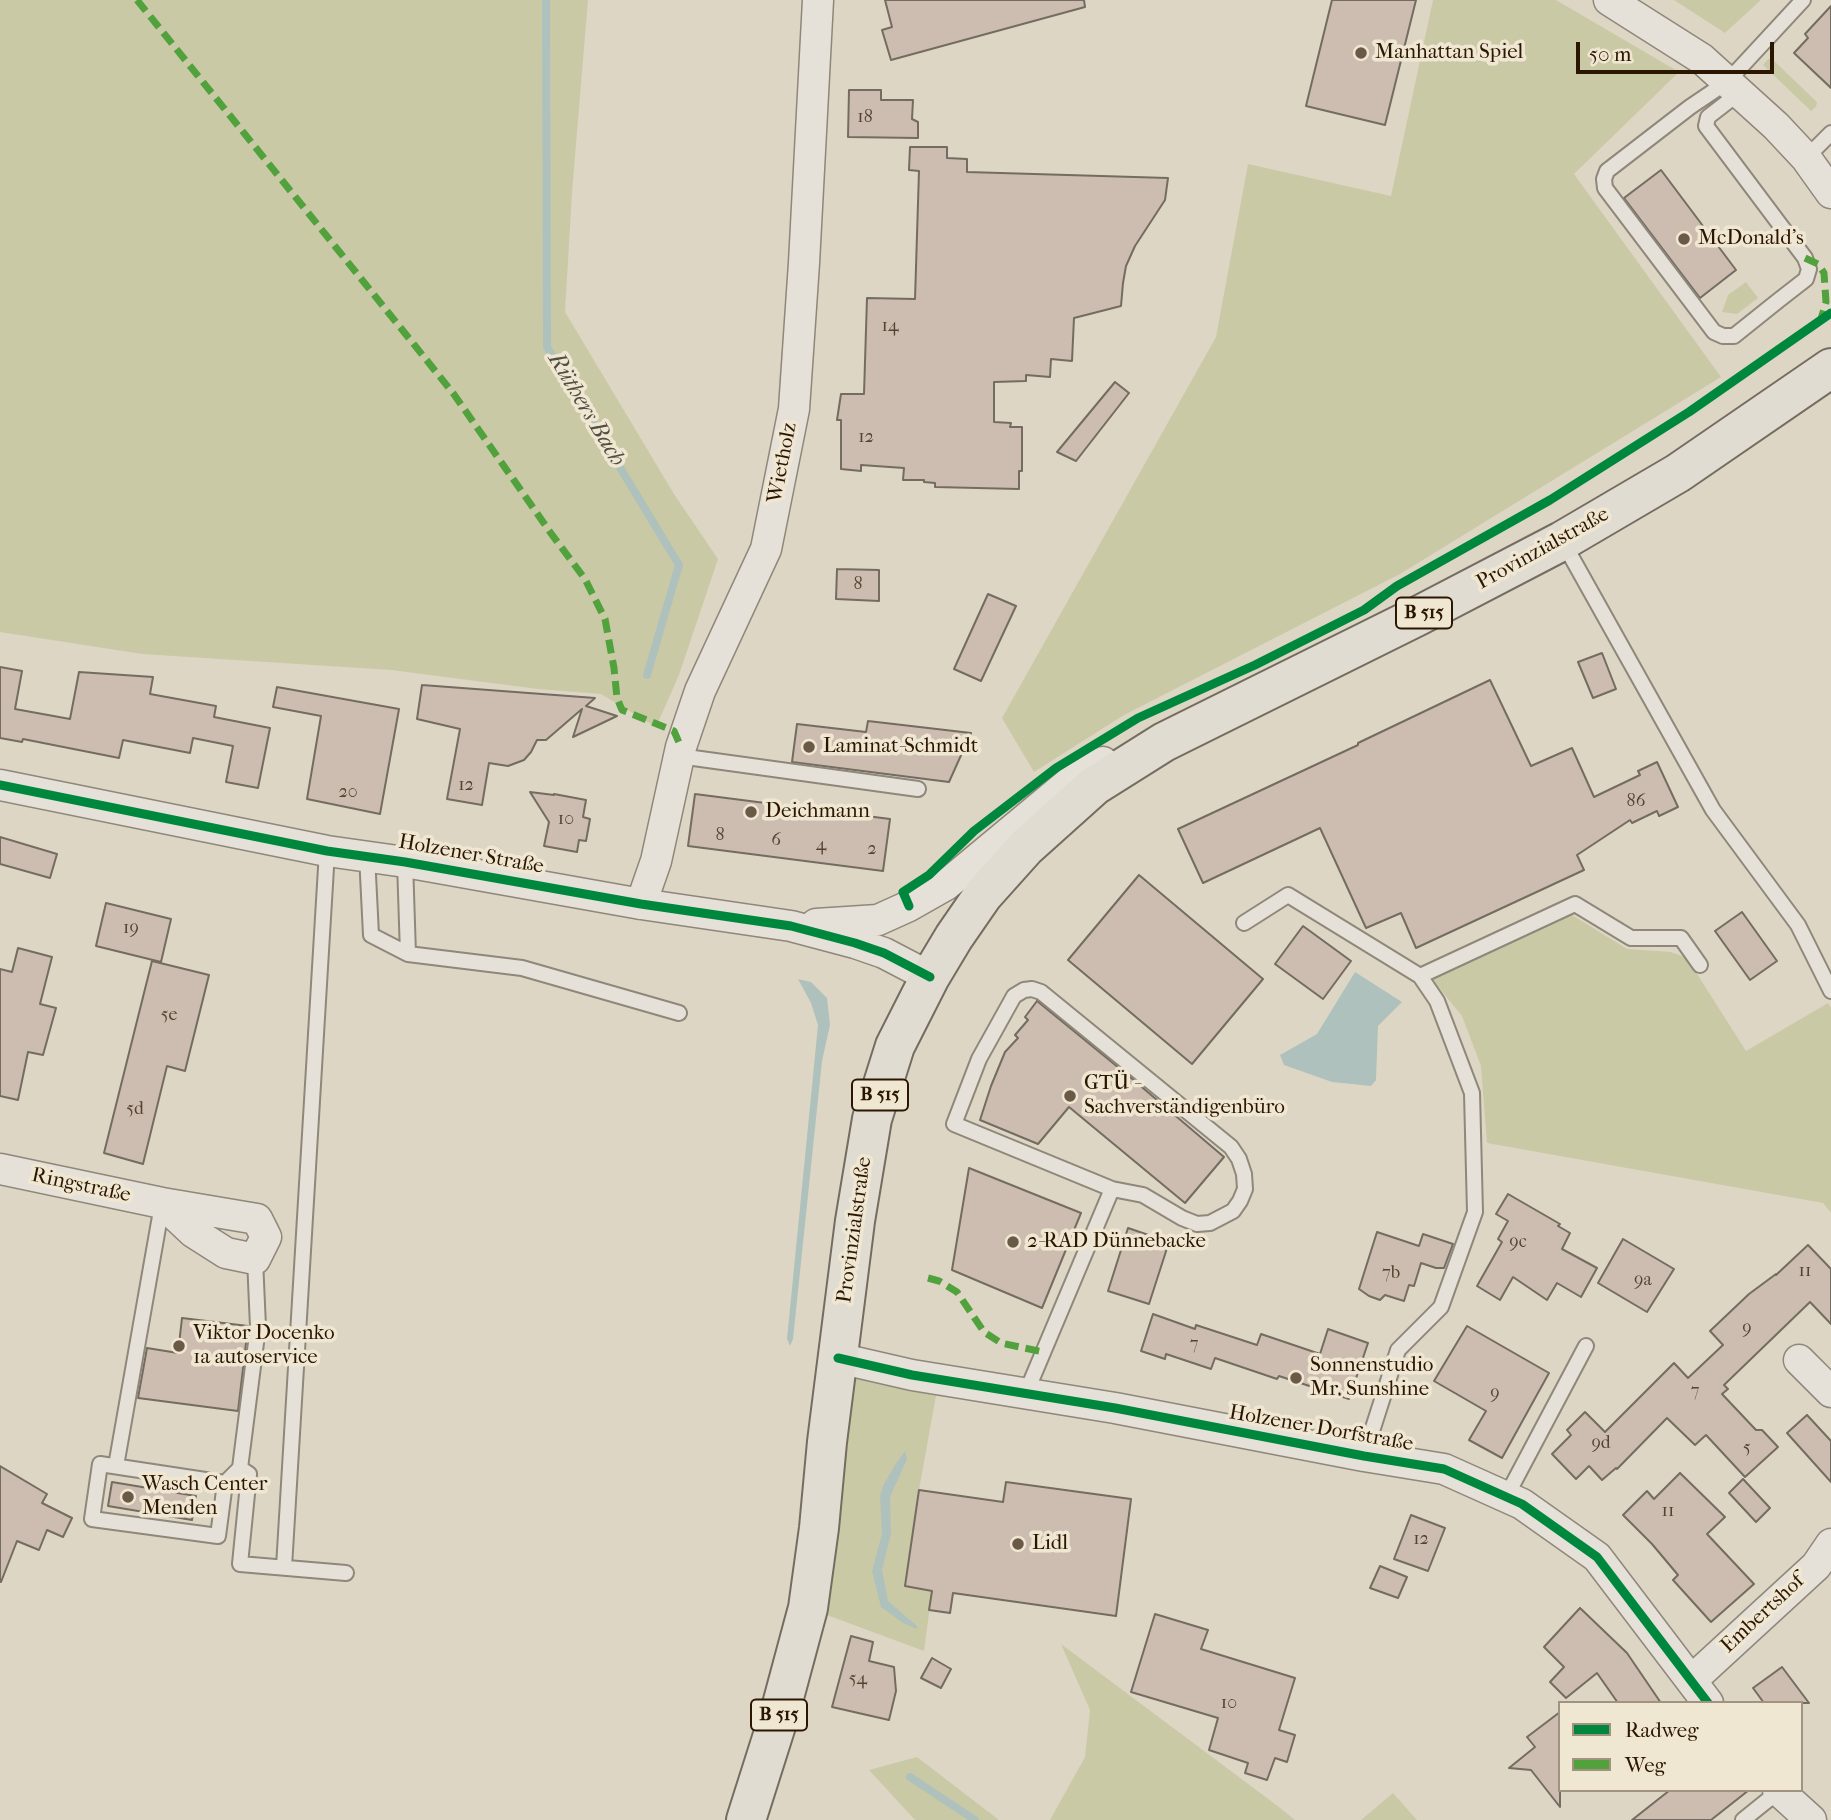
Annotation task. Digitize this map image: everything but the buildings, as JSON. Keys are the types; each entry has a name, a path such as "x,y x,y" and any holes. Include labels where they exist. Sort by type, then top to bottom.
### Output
{"main road":[{"name":"Provinzialstraße","path":"746,1820 779,1716 808,1608 855,1221 872,1119 895,1046 930,976 984,895 1026,847 1094,786 1164,742 1419,616 1562,541 1678,473 1831,368"}],"street":[{"name":"Wietholz","path":"641,904 656,861 679,756 700,691 766,549 794,409 818,0"},
{"path":"1609,0 1702,60 1776,126 1806,158 1831,193"},
{"name":"Provinzialstraße","path":"791,926 878,920 909,906 946,885 1070,782 1139,741 1164,742"},
{"name":"Holzener Straße","path":"0,785 327,850 641,904 791,926 884,953 930,976"},
{"name":"Ringstraße","path":"0,1169 162,1203 257,1219 266,1237 255,1259"},
{"path":"162,1203 193,1232 226,1253 255,1259"},
{"name":"Holzener Dorfstraße","path":"838,1358 912,1375 1115,1408 1444,1469 1522,1504 1598,1557 1700,1691"},
{"path":"1799,1360 1831,1392"},
{"name":"Embertshof","path":"1700,1691 1816,1566 1831,1544"},
{"path":"1780,1792 1811,1820"}],"lane":[{"path":"1733,88 1690,107 1607,171 1604,179 1605,188 1714,332 1723,336 1734,336 1807,279 1809,269 1805,258 1706,126 1708,117 1733,88 1745,60 1803,0"},
{"path":"1806,158 1831,132"},
{"path":"1562,541 1713,810 1798,925 1831,991"},
{"path":"679,756 918,789"},
{"path":"284,1567 327,850"},
{"path":"367,856 371,935 408,954 522,968 679,1013"},
{"path":"405,862 408,954"},
{"path":"1244,923 1288,895 1420,976 1437,1000 1472,1093 1475,1212 1441,1307 1398,1350 1364,1456"},
{"path":"1420,976 1574,904 1631,938 1681,938 1700,965"},
{"path":"1024,990 1041,992 1231,1147 1239,1159 1245,1189 1233,1210 1210,1223 1197,1224 1143,1195 1112,1189 954,1124 979,1059 1014,996 1024,990"},
{"path":"1026,1394 1112,1189"},
{"path":"116,1466 162,1203"},
{"path":"225,1483 100,1464 92,1519 218,1536 225,1483 240,1468 258,1327 255,1259"},
{"path":"1506,1497 1586,1346"},
{"path":"240,1468 249,1474 240,1564 346,1573"},
{"path":"1743,1820 1778,1792"}],"green space":[{"path":"0,0 588,0 565,312 674,494 718,559 679,675 656,727 601,694 538,689 391,670 142,654 0,632"},
{"path":"1433,0 1556,0 1679,72 1574,174 1721,377 1400,574 1124,715 1034,772 1002,718 1216,337 1248,164 1391,196"},
{"path":"1674,0 1761,0 1725,33"},
{"path":"1768,59 1772,59 1817,102 1816,107 1811,111 1763,65"},
{"path":"1746,282 1758,298 1737,314 1722,312 1728,295"},
{"path":"1569,913 1627,949 1671,952 1687,958 1746,1051 1828,1003 1831,1008 1831,1213 1823,1203 1487,1143 1481,1066 1462,1016 1431,978"},
{"path":"838,1358 939,1379 905,1586 932,1591 924,1651 808,1608"},
{"path":"1061,1644 1295,1820 1050,1820 1085,1757 1090,1710"},
{"path":"917,1757 999,1820 915,1820 869,1770"},
{"path":"1393,1793 1417,1820 1361,1820"}],"shaded area":[{"path":"1355,972 1402,1002 1378,1026 1376,1080 1371,1086 1332,1082 1284,1065 1280,1055 1317,1034"},
{"path":"798,979 811,982 827,998 830,1025 822,1061 793,1339 790,1346 787,1339 818,1025 811,1003"},
{"path":"905,1451 907,1459 890,1497 891,1534 882,1570 888,1601 917,1626 917,1629 903,1623 881,1607 872,1571 882,1534 880,1496 883,1486"}],"waterway":[{"name":"Rüthers Bach","path":"546,0 547,347 679,565 647,675"},
{"path":"910,1777 975,1820"}],"marked path":[{"path":"137,0 453,393 585,579 605,619 617,698 622,710 674,731 681,747"},
{"path":"1805,258 1818,264 1824,273 1826,302 1821,319"},
{"path":"928,1278 957,1292 984,1332 1001,1343 1043,1352"}],"cycle path":[{"path":"909,906 903,892 929,875 974,831 1056,768 1138,718 1255,665 1364,610 1397,586 1550,500 1689,412 1831,313"},
{"path":"0,785 327,851 405,862 641,904 791,926 884,953 930,977"},
{"path":"838,1358 912,1375 1115,1408 1444,1469 1522,1504 1597,1557 1706,1701"}],"place":[{"name":"Manhattan Spiel","path":"1361,53"},
{"name":"McDonald's","path":"1684,239"},
{"name":"Laminat-Schmidt","path":"809,747"},
{"name":"Deichmann","path":"751,812"},
{"name":"GTÜ - Sachverständigenbüro","path":"1070,1096"},
{"name":"2-RAD Dünnebacke","path":"1013,1242"},
{"name":"Viktor Docenko 1a autoservice","path":"179,1346"},
{"name":"Sonnenstudio Mr. Sunshine","path":"1296,1378"},
{"name":"Wasch Center Menden","path":"128,1497"},
{"name":"Lidl","path":"1018,1544"}]}
